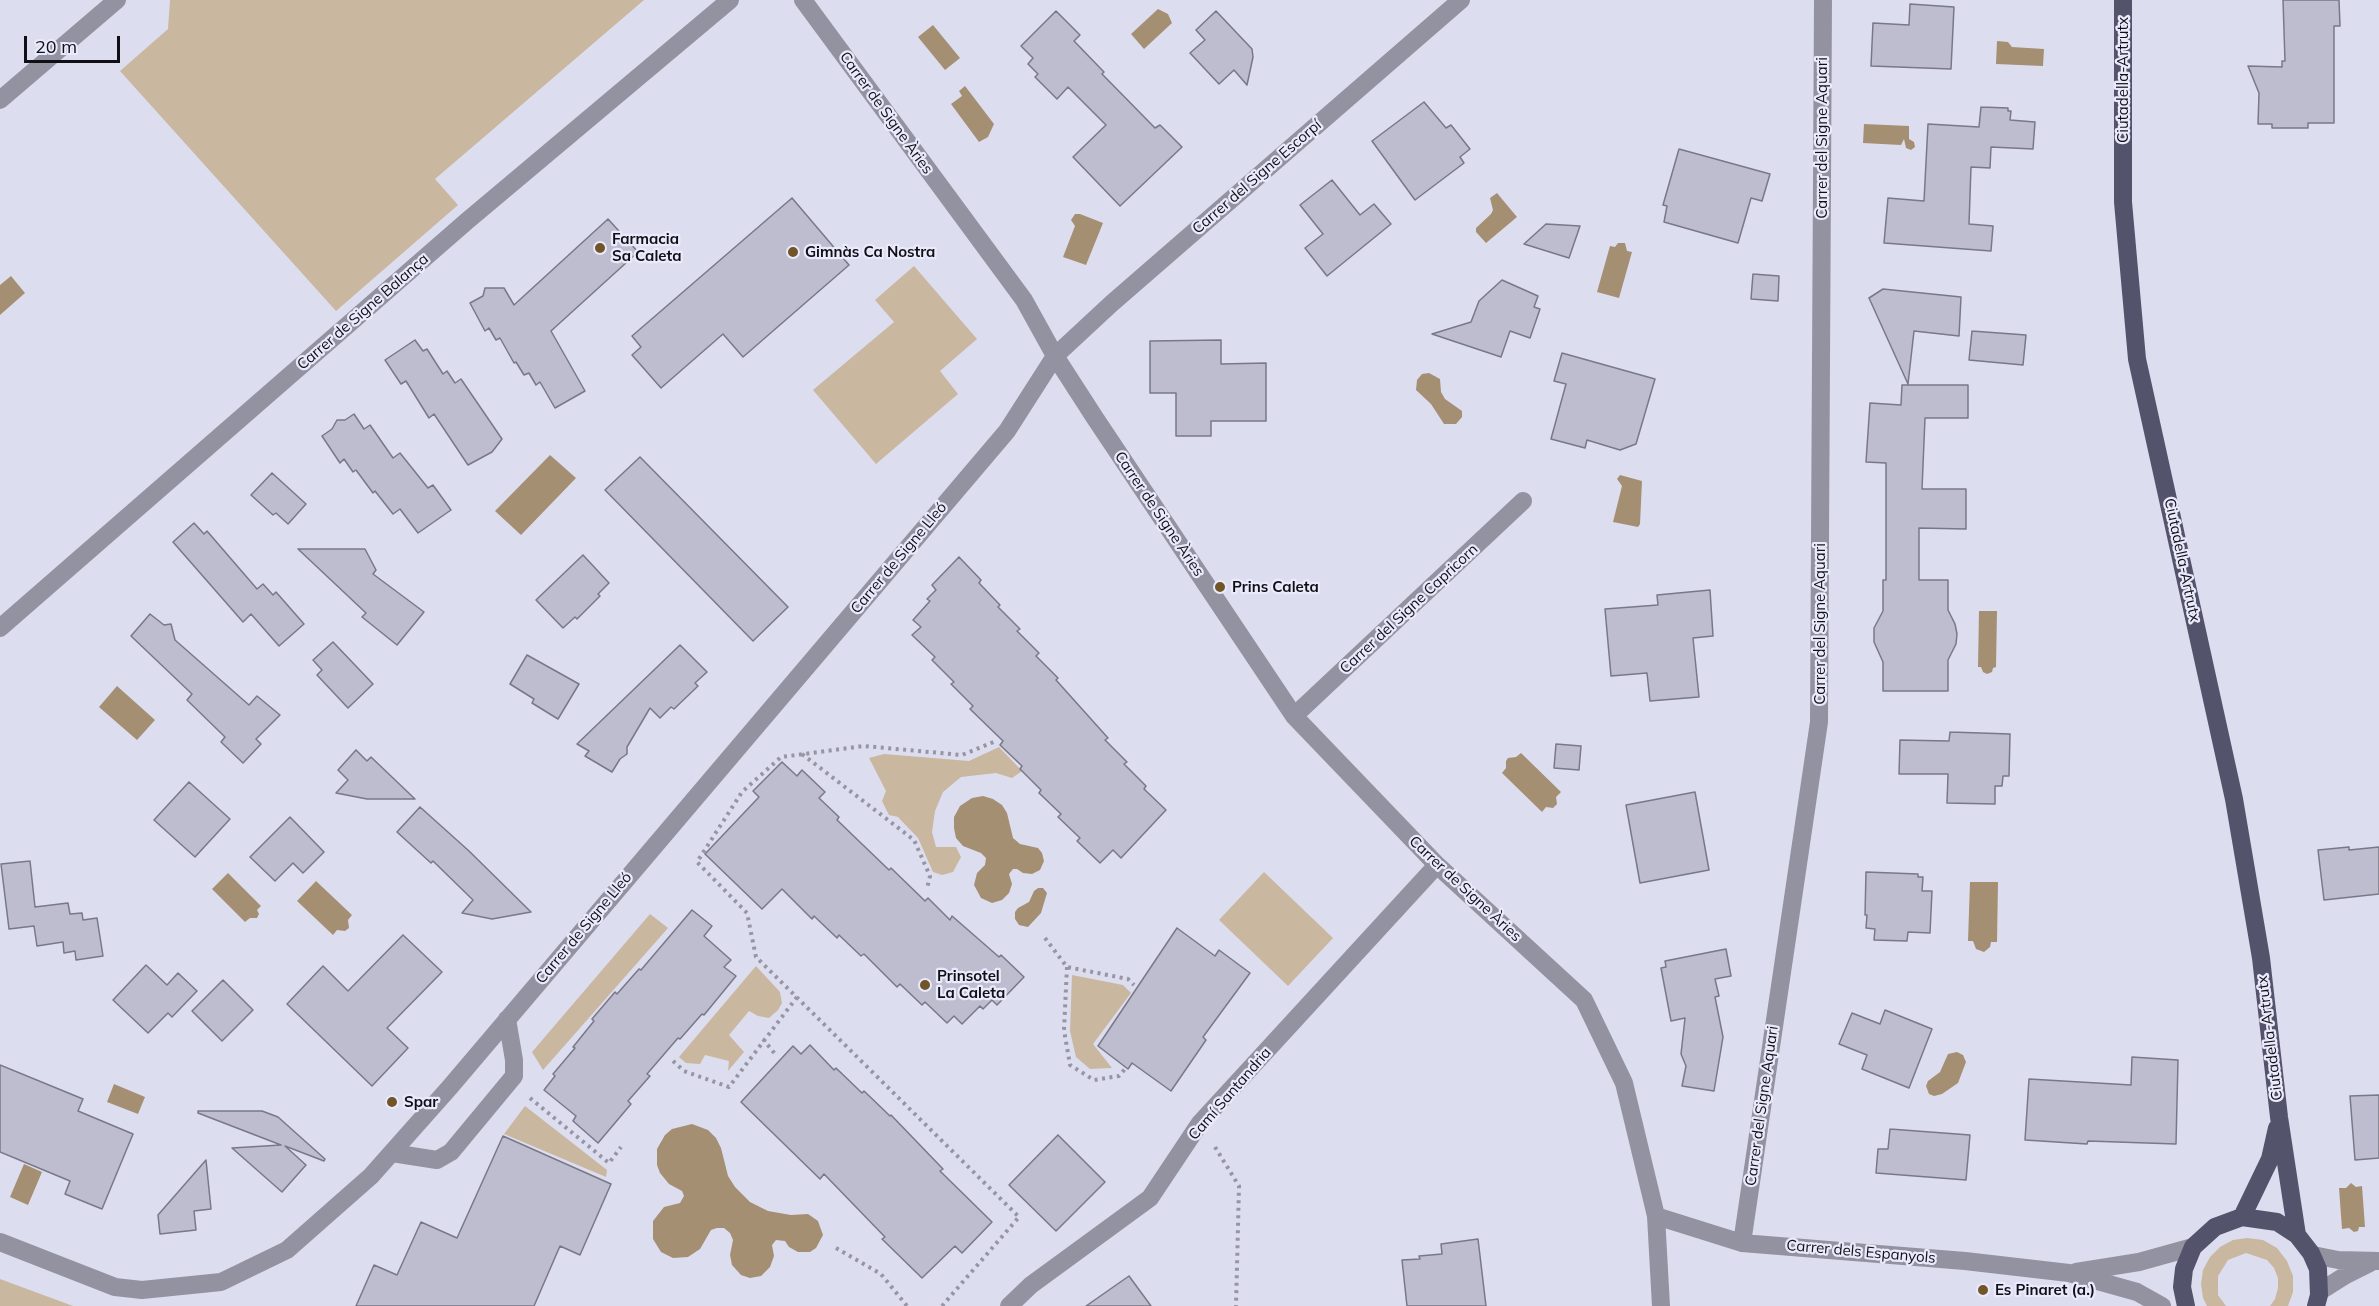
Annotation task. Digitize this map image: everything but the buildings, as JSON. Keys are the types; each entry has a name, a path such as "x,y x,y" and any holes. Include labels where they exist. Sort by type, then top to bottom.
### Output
{"main road":[{"name":"Ciutadella-Artrutx","path":"2123,0 2123,202 2137,359 2234,799 2261,958 2279,1117 2297,1235"},
{"path":"2242,1217 2270,1158 2279,1117"},
{"path":"2186,1306 2182,1287 2184,1269 2193,1247 2215,1227 2242,1217 2277,1222 2297,1235 2313,1255 2318,1269 2318,1299"}],"street":[{"path":"0,100 117,0"},
{"name":"Carrer de Signe Balança","path":"0,628 467,221 730,0"},
{"name":"Carrer de Signe Àries","path":"803,0 1024,300 1055,356 1294,716 1437,865 1584,1000 1624,1083 1656,1216 1661,1306"},
{"name":"Carrer del Signe Escorpí","path":"1055,356 1111,304 1461,0"},
{"name":"Carrer del Signe Aquari","path":"1742,1243 1819,722 1823,0"},
{"name":"Carrer de Signe Lleó","path":"0,1242 115,1287 142,1290 221,1282 287,1250 371,1176 392,1153 1007,431 1055,356"},
{"name":"Carrer del Signe Capricorn","path":"1294,716 1523,501"},
{"name":"Camí Santandria","path":"1009,1306 1031,1285 1150,1198 1200,1123 1437,865"},
{"path":"392,1153 437,1160 451,1152 514,1076 514,1060 507,1019"},
{"name":"Carrer dels Espanyols","path":"1656,1216 1742,1243 1965,1261 2069,1273 2137,1292 2162,1306"},
{"name":"Carrer dels Espanyols","path":"2069,1273 2139,1262 2193,1247"},
{"path":"2313,1255 2338,1260 2377,1261"},
{"path":"2318,1299 2346,1275 2377,1261"}],"path":[{"path":"942,1306 1019,1217 756,957 747,913 697,862 742,792 781,757 864,746 962,755 996,741"},
{"path":"801,753 914,840 930,876 927,889"},
{"path":"1045,938 1067,967 1064,1030 1070,1065 1094,1080 1119,1076 1125,1069"},
{"path":"1067,967 1128,979 1134,985"},
{"path":"673,1061 684,1071 729,1087 763,1039 797,997"},
{"path":"763,1039 775,1054"},
{"path":"527,1095 609,1163 621,1147"},
{"path":"1200,1123 1239,1186 1236,1306"},
{"path":"836,1248 881,1274 907,1306"}],"shaded area":[{"path":"170,0 644,0 435,179 458,205 336,311 120,71 168,29"},
{"path":"1158,9 1168,14 1172,23 1144,49 1131,34"},
{"path":"933,25 960,58 945,70 918,37"},
{"path":"1997,41 2008,42 2012,47 2044,49 2043,66 1996,64"},
{"path":"965,86 994,124 988,137 979,142 951,104 962,96 959,91"},
{"path":"1864,124 1909,126 1909,139 1914,142 1915,147 1911,150 1906,148 1904,139 1901,145 1863,143"},
{"path":"1497,193 1517,217 1486,243 1476,232 1476,228 1491,214 1493,210 1490,198"},
{"path":"1075,214 1103,223 1086,265 1063,257 1075,226 1071,220"},
{"path":"1618,243 1625,243 1627,251 1632,252 1619,298 1597,292 1610,246 1615,247"},
{"path":"914,266 977,339 940,371 958,394 876,464 813,390 894,322 875,300"},
{"path":"11,276 25,293 0,315 0,285"},
{"path":"1429,373 1440,379 1441,392 1445,399 1462,411 1462,417 1456,424 1444,424 1431,404 1416,390 1417,380 1422,374"},
{"path":"550,455 576,478 521,535 495,511"},
{"path":"1620,475 1642,481 1638,527 1613,522 1622,486 1617,479"},
{"path":"1979,611 1997,611 1996,667 1987,674 1981,667 1978,667"},
{"path":"117,686 155,720 137,740 99,707"},
{"path":"999,747 1022,771 1012,778 996,773 961,777 943,792 935,811 932,832 936,847 956,847 961,857 953,872 942,875 933,872 918,838 898,817 889,815 882,801 886,791 869,758 884,754 969,761"},
{"path":"1521,753 1561,792 1556,797 1557,804 1553,808 1546,807 1542,812 1502,773 1506,768 1508,758 1516,757"},
{"path":"983,796 1002,805 1007,813 1013,838 1020,844 1038,848 1044,861 1040,870 1032,874 1013,869 1009,874 1012,884 1009,893 1002,900 992,903 981,898 974,885 977,873 985,865 986,858 981,853 963,846 956,838 954,828 954,817 960,806 972,798"},
{"path":"1264,872 1333,938 1288,986 1219,920"},
{"path":"228,873 261,906 257,910 259,914 257,918 250,918 245,922 212,889"},
{"path":"316,881 352,915 348,920 349,928 345,931 337,930 333,935 297,901"},
{"path":"1970,882 1998,882 1997,942 1991,942 1990,947 1984,952 1976,949 1973,941 1968,941"},
{"path":"1038,888 1043,888 1047,893 1041,913 1028,927 1019,925 1015,919 1015,912 1029,902"},
{"path":"650,914 668,928 543,1070 532,1052"},
{"path":"756,966 780,992 782,1003 778,1010 769,1018 749,1011 729,1035 744,1052 728,1071 729,1061 705,1055 700,1064 686,1063 679,1057"},
{"path":"1072,975 1123,985 1131,993 1093,1044 1112,1068 1090,1069 1076,1057 1070,1031"},
{"path":"1957,1052 1963,1055 1966,1062 1958,1083 1942,1094 1934,1096 1929,1094 1926,1086 1928,1081 1940,1072 1948,1054"},
{"path":"114,1084 145,1097 138,1114 107,1102"},
{"path":"525,1106 607,1170 606,1177 504,1134"},
{"path":"692,1124 708,1130 716,1138 728,1176 750,1202 768,1211 791,1215 808,1214 818,1221 823,1235 816,1248 810,1252 798,1252 789,1247 785,1241 776,1240 772,1245 774,1256 770,1267 761,1276 750,1278 741,1275 732,1265 730,1255 733,1240 724,1228 711,1230 700,1249 688,1257 673,1258 661,1252 653,1239 653,1221 664,1207 680,1203 684,1196 682,1191 669,1184 660,1173 657,1165 657,1149 665,1135 672,1129"},
{"path":"24,1164 42,1172 28,1205 10,1197"},
{"path":"2351,1183 2356,1187 2362,1186 2365,1227 2359,1227 2358,1231 2354,1232 2349,1228 2342,1229 2339,1188 2346,1188"},
{"path":"2247,1238 2263,1240 2277,1248 2287,1261 2293,1276 2293,1292 2288,1306 2270,1306 2278,1288 2278,1278 2274,1268 2267,1260 2246,1253 2228,1260 2218,1276 2218,1295 2226,1306 2207,1306 2201,1284 2203,1270 2210,1257 2220,1247 2233,1240"},
{"path":"0,1279 73,1306 0,1306"}],"place":[{"name":"Farmacia Sa Caleta","path":"600,248"},
{"name":"Gimnàs Ca Nostra","path":"793,252"},
{"name":"Prins Caleta","path":"1220,587"},
{"name":"Prinsotel La Caleta","path":"925,985"},
{"name":"Spar","path":"392,1102"},
{"name":"Es Pinaret (a.)","path":"1983,1290"}]}
